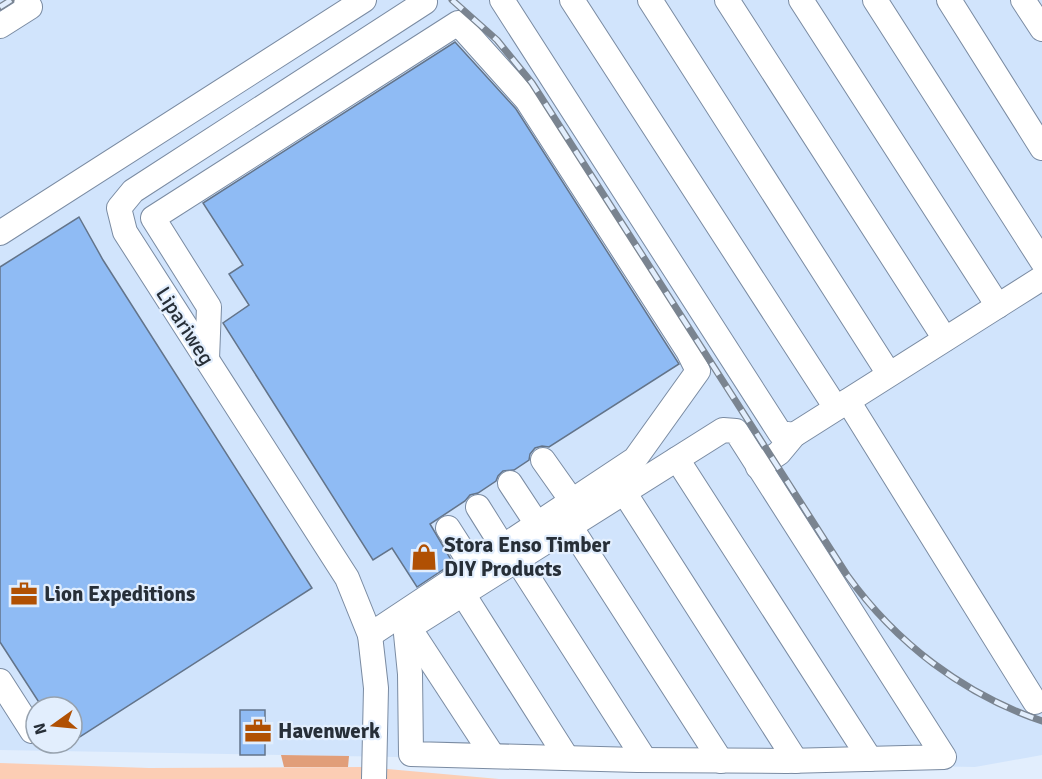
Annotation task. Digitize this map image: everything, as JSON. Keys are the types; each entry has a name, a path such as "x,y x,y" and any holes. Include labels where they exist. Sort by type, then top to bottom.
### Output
{"lane":[{"path":"0,26 30,7 26,0"},
{"path":"0,233 364,0"},
{"path":"502,0 780,433 794,435"},
{"path":"572,0 842,404 1035,702"},
{"path":"650,0 889,374"},
{"path":"727,0 945,339"},
{"path":"801,0 998,306"},
{"path":"875,0 1042,261"},
{"path":"949,0 1042,148"},
{"path":"1023,0 1042,29"},
{"name":"Lipariweg","path":"374,779 376,688 370,635 347,578 125,232 119,208 133,191 425,2"},
{"path":"207,359 209,308 153,218 458,23 527,100 688,351 698,371 635,459 537,524 510,553 463,594 406,634 410,674 411,754 721,761 944,757 736,431 723,430 570,526 510,553 472,567 370,635"},
{"path":"758,467 779,453 794,435 1042,278"},
{"path":"677,459 870,759"},
{"path":"543,460 572,501"},
{"path":"510,483 537,524"},
{"path":"624,492 796,761"},
{"path":"477,507 510,553 645,760"},
{"path":"570,526 721,761"},
{"path":"448,528 472,567"},
{"path":"463,594 567,758"},
{"path":"410,629 493,756"},
{"path":"0,681 24,718"}],"shaded area":[{"path":"0,0 1042,0 1042,755 975,767 84,751 84,695 24,695 24,750 0,750"},
{"path":"281,755 349,756 348,767 284,767"},
{"path":"0,763 149,768 365,767 499,779 0,779"}],"building":[{"path":"455,42 516,109 679,364 549,447 535,448 529,460 514,470 503,471 496,481 478,493 470,495 465,501 430,524 453,563 417,587 392,548 373,560 223,323 249,305 229,274 243,265 203,203"},
{"path":"79,217 103,260 312,588 84,734 84,695 34,695 0,642 0,267"},
{"path":"240,710 265,710 265,755 240,755"}],"railway":[{"path":"0,7 11,0"},
{"path":"452,0 497,40 532,83 847,575 866,600 909,644 959,681 1013,710 1042,721"}],"place":[{"name":"Stora Enso Timber DIY Products","path":"424,557"},
{"name":"Lion Expeditions","path":"24,594"},
{"name":"Havenwerk","path":"258,731"}]}
